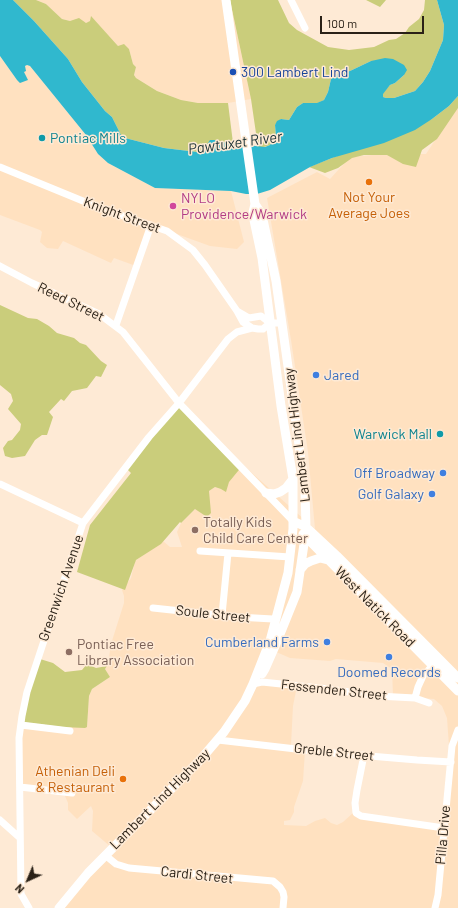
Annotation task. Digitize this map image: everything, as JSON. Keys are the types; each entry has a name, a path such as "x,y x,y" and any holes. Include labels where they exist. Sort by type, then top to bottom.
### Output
{"main road":[{"name":"Lambert Lind Highway","path":"226,0 255,204 262,215 273,260 300,445 306,527 297,592 265,669 253,684"},
{"name":"Lambert Lind Highway","path":"59,908 105,855 197,764 218,740 245,701 270,641 276,620 288,573 290,557 293,479 262,258 254,220 253,212 255,204"},
{"path":"266,493 274,494 280,492 286,488 293,479"},
{"name":"West Natick Road","path":"292,521 306,527 337,556 458,678"},
{"name":"West Natick Road","path":"292,521 305,537 458,691"},
{"path":"300,570 305,564 311,561 320,558 328,560"}],"street":[{"path":"291,0 305,28"},
{"name":"Knight Street","path":"0,167 100,208 151,224 167,231 193,250 209,270 243,322 252,328"},
{"path":"116,325 151,224"},
{"name":"Reed Street","path":"0,266 32,283 99,314 116,325 148,361 179,404"},
{"path":"237,311 249,318 261,316 270,323 282,323"},
{"path":"252,328 263,329 270,323"},
{"name":"Greenwich Avenue","path":"29,908 22,894 19,738 27,692 83,523 149,437 179,404 228,339 237,332 252,328"},
{"name":"West Natick Road","path":"179,404 292,521"},
{"path":"0,484 83,523"},
{"path":"200,551 290,557"},
{"path":"222,615 228,553"},
{"name":"Soule Street","path":"153,608 274,620"},
{"path":"415,698 423,676 432,666"},
{"name":"Fessenden Street","path":"253,684 262,682 377,696 415,698 429,703"},
{"path":"21,725 70,731"},
{"name":"Pilla Drive","path":"435,908 438,894 452,746 458,730"},
{"name":"Greble Street","path":"218,740 322,752 451,762"},
{"name":"Pilla Drive","path":"451,762 458,744"},
{"path":"364,755 359,774 356,796 356,810 358,814 380,820 444,828"},
{"path":"20,787 72,792"},
{"path":"0,820 20,838"},
{"name":"Cardi Street","path":"105,855 116,864 129,868 273,882 280,887 284,897 282,908"}],"shaded area":[{"path":"36,0 230,0 251,99 228,103 198,103 181,100 157,91 136,78 134,75 136,67 133,64 129,49 118,46 91,17 91,21 86,23 76,20 70,21 62,19 46,4"},
{"path":"0,56 17,80 24,72 25,66 30,66 86,135 98,154 108,163 155,188 231,191 244,242 237,249 210,246 152,225 136,266 114,258 111,263 63,241 58,249 47,248 40,242 42,232 40,230 0,215"},
{"path":"458,105 458,908 58,908 111,847 92,831 93,811 91,806 77,819 68,810 68,803 62,789 20,784 20,723 87,727 89,696 92,689 110,677 105,669 108,664 111,644 124,603 122,590 131,578 135,561 163,541 170,547 182,547 177,532 181,523 195,509 209,491 215,487 221,489 243,465 315,529 308,452 267,198 317,172 330,179 350,157 383,154 426,154","holes":["274,651 290,658 330,661 336,659 383,663 392,669 393,696 434,699 442,706 447,718 449,746 441,827 354,812 343,822 337,825 331,823 325,818 306,826 284,825 284,821 290,820 294,812 294,807 303,781 305,751 291,745 293,706 297,686 255,682"]}],"green space":[{"path":"13,0 36,0 46,4 62,19 70,21 79,18 86,23 90,21 91,16 118,46 124,44 129,49 133,64 136,67 134,75 136,78 157,91 181,100 198,103 228,103 233,143 215,140 204,149 197,152 164,148 125,138 121,135 112,117 105,111 82,82 68,59"},
{"path":"230,0 278,0 289,23 297,30 328,47 349,50 374,47 389,40 396,39 405,33 409,27 419,19 424,10 425,0 437,0 444,25 443,40 430,71 415,91 394,98 383,97 382,94 390,85 395,83 404,75 371,61 350,71 337,74 331,79 328,92 324,100 318,103 303,103 297,107 289,120 281,119 275,125 276,137 270,145 258,147 251,99"},
{"path":"366,0 386,0 380,7"},
{"path":"458,96 458,108 437,139 422,150 416,167 403,164 387,155 364,155 352,158 338,168 325,173 309,167 432,119 449,106"},
{"path":"0,305 28,318 37,319 57,333 74,338 80,343 86,345 101,361 107,365 101,377 96,376 87,388 72,391 64,401 61,399 49,412 53,417 47,435 42,435 35,440 25,456 12,458 5,456 3,448 20,430 21,424 8,409 13,401 11,394 0,385"},
{"path":"179,404 243,465 229,482 226,492 215,487 209,491 211,513 207,517 195,509 181,523 180,522 161,544 136,560 125,590 77,572 90,525 131,473 126,468"},
{"path":"40,659 53,663 65,672 82,670 87,664 96,668 107,666 105,669 110,677 92,689 89,696 87,727 62,727 21,722"}],"water":[{"path":"0,0 13,0 34,21 68,59 82,82 105,111 112,117 121,135 125,138 164,148 197,152 204,149 210,140 265,147 270,145 276,137 275,125 277,121 281,119 289,120 297,107 303,103 317,103 324,100 328,92 331,79 337,74 350,71 371,61 385,58 393,59 404,65 407,70 395,83 390,85 383,94 383,97 394,98 415,91 430,71 443,40 444,25 437,0 458,0 458,96 449,106 415,130 384,143 332,158 310,167 270,190 257,194 246,194 231,191 155,188 108,163 98,154 86,135 30,66 25,66 26,71 24,72 28,80 20,83 17,80 0,56"}],"place":[{"name":"300 Lambert Lind","path":"233,72"},
{"name":"Pontiac Mills","path":"42,138"},
{"name":"Not Your Average Joes","path":"369,182"},
{"name":"NYLO Providence/Warwick","path":"173,206"},
{"name":"Jared","path":"316,375"},
{"name":"Warwick Mall","path":"440,434"},
{"name":"Off Broadway","path":"443,473"},
{"name":"Golf Galaxy","path":"432,494"},
{"name":"Totally Kids Child Care Center","path":"195,530"},
{"name":"Cumberland Farms","path":"327,642"},
{"name":"Pontiac Free Library Association","path":"69,652"},
{"name":"Doomed Records","path":"389,657"},
{"name":"Athenian Deli & Restaurant","path":"123,779"}],"water label":[{"name":"Pawtuxet River","path":"235,143"}]}
